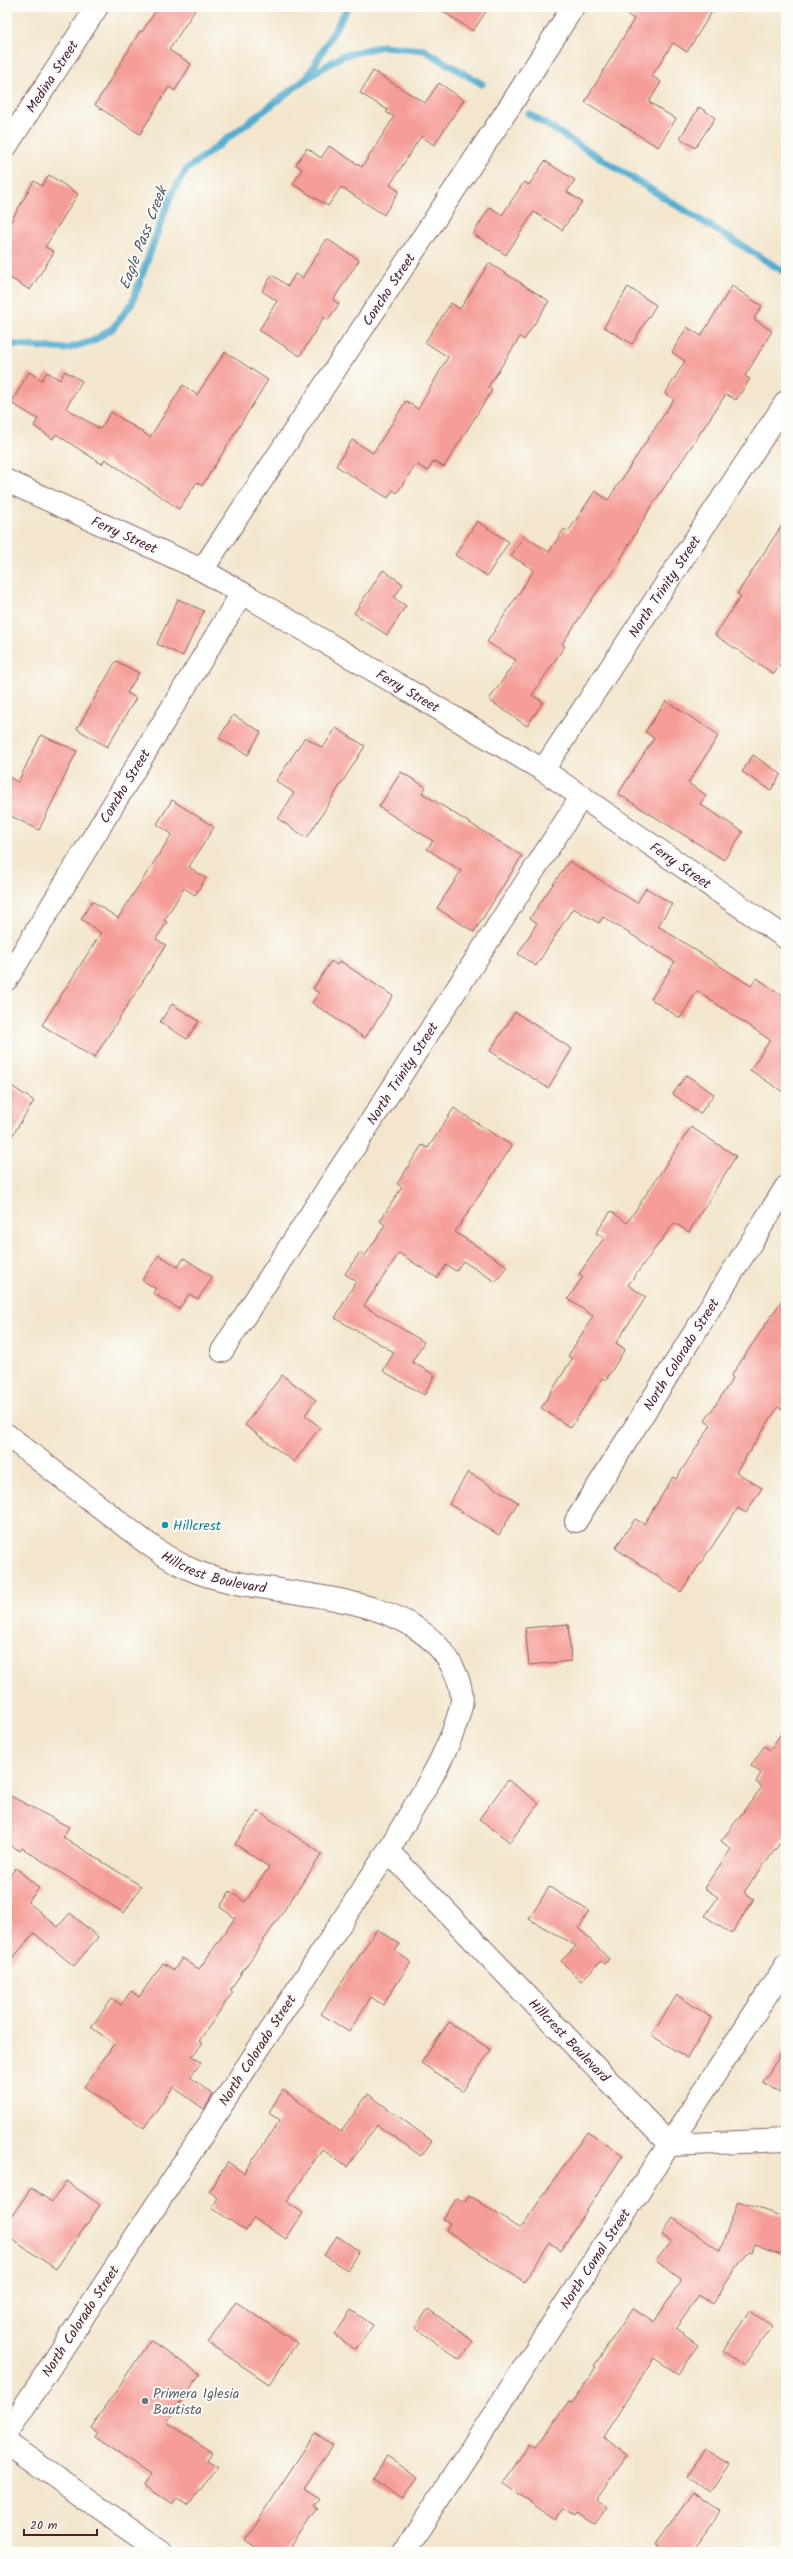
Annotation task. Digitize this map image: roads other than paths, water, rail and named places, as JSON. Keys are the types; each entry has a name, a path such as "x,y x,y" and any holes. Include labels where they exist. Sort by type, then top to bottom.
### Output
{"street":[{"name":"Medina Street","path":"7,145 97,7"},
{"name":"Concho Street","path":"202,570 514,100 573,7"},
{"name":"North Trinity Street","path":"543,770 786,402"},
{"name":"Ferry Street","path":"7,482 202,570 242,593 543,770 786,938"},
{"name":"Concho Street","path":"7,979 242,593"},
{"name":"North Trinity Street","path":"222,1351 582,796"},
{"name":"North Colorado Street","path":"576,1521 786,1187"},
{"name":"Hillcrest Boulevard","path":"7,1434 132,1532 167,1556 197,1572 228,1581 353,1604 400,1618 426,1633 446,1653"},
{"name":"North Colorado Street","path":"7,2433 388,1851 432,1774 455,1727 462,1703 458,1679 446,1653"},
{"name":"Hillcrest Boulevard","path":"388,1851 670,2145"},
{"name":"North Comal Street","path":"404,2552 786,1965"},
{"path":"670,2145 786,2140"},
{"path":"7,2443 162,2552"}],"waterway":[{"path":"307,78 348,7"},
{"name":"Eagle Pass Creek","path":"7,344 66,349 93,341 113,328 132,303 170,197 186,170 307,78 342,56 382,46 424,50 482,84"},
{"path":"529,114 786,273"}],"place":[{"name":"Hillcrest","path":"165,1525"},
{"name":"Primera Iglesia Bautista","path":"145,2401"}]}
